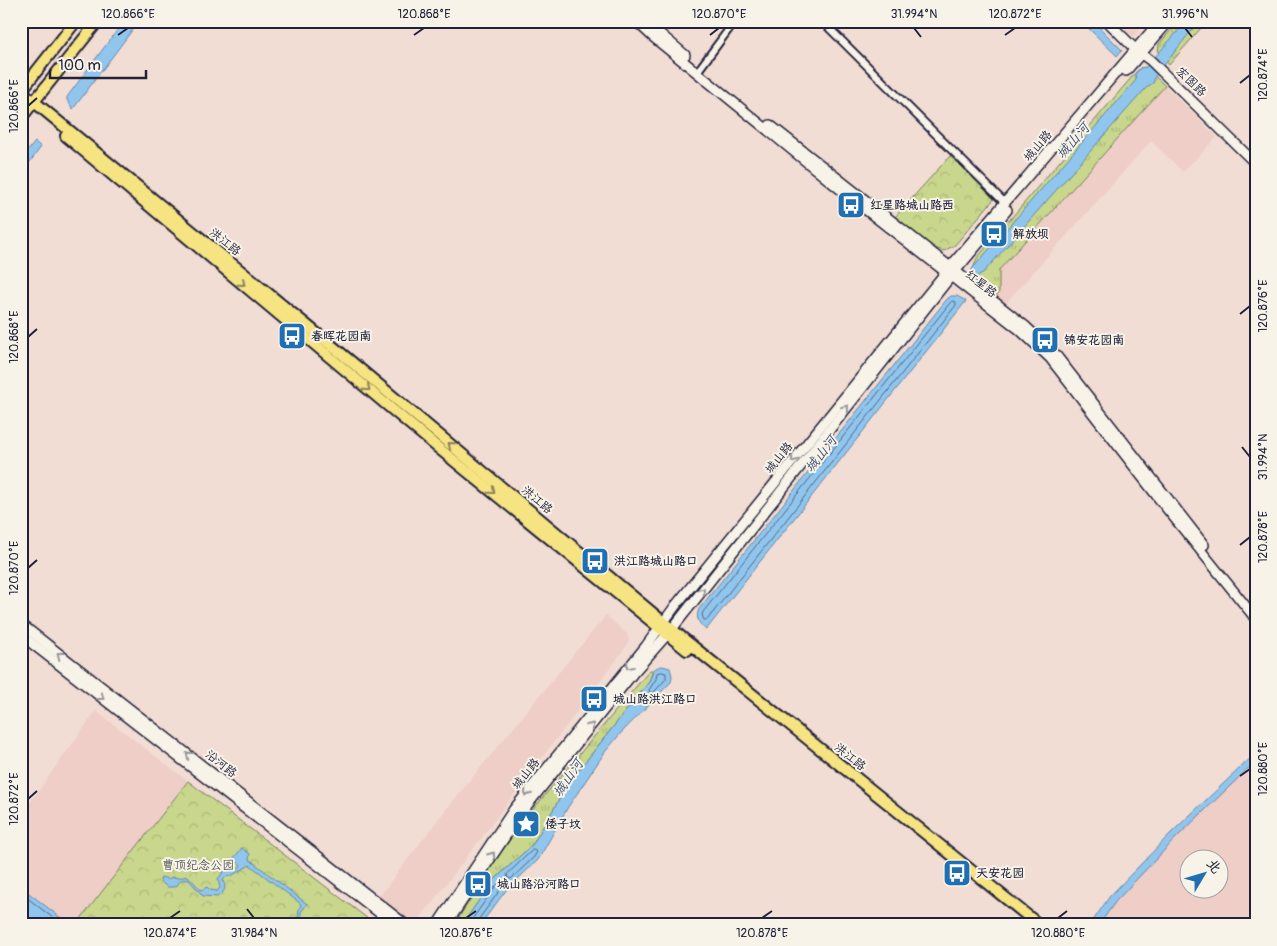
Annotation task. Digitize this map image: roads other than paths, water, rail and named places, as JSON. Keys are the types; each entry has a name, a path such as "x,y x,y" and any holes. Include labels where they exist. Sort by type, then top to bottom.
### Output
{"main road":[{"path":"21,91 76,21"},
{"path":"21,118 98,21"},
{"name":"红星路","path":"636,21 856,202 1025,326 1055,354 1256,610"},
{"name":"红星路","path":"645,21 951,272 1050,358 1164,505 1256,619"},
{"name":"宏图路","path":"1107,21 1163,72 1256,164"},
{"name":"城山路","path":"437,925 514,809 688,590 951,272 1139,52 1160,21"},
{"name":"城山路","path":"446,925 521,813 634,672 670,632 1005,203 1139,52 1169,21"},
{"name":"洪江路","path":"21,91 32,104 343,355 670,632 962,868 1029,925"},
{"name":"洪江路","path":"21,99 32,104"},
{"name":"沿河路","path":"21,624 406,925"},
{"name":"洪江路","path":"670,632 1040,925"},
{"name":"沿河路","path":"21,635 395,925"}],"street":[{"path":"700,68 735,21"},
{"path":"822,21 1005,203"}],"water":[{"path":"124,21 139,21 73,109 67,97"},
{"path":"1081,21 1093,21 1122,50 1117,56"},
{"path":"1187,21 1199,21 1154,78 1154,82 1146,88 984,272 974,278 971,274 972,269 1136,80 1135,74 1140,68 1146,67"},
{"path":"35,142 41,147 21,174 21,159"},
{"path":"951,296 957,296 966,301 706,630 698,621 699,609"},
{"path":"662,666 670,668 671,682 605,752 568,807 538,860 507,889 480,925 462,925 491,883 533,844 570,781 649,682 654,670"},
{"path":"1256,753 1256,761 1176,838 1116,901 1099,925 1090,925 1110,896 1171,833"},
{"path":"242,848 250,854 249,859 307,904 301,912 301,919 306,925 301,925 299,919 301,904 250,865 231,876 225,877 223,881 224,890 217,897 203,896 189,880 181,880 175,887 167,887 160,881 161,877 168,879 188,876 201,890 207,887 210,890 217,891 220,888 218,879 224,871 236,870 241,865 233,859"},
{"path":"21,887 70,925 21,925"}],"place":[{"name":"红星路城山路西","path":"851,205"},
{"name":"解放坝","path":"994,234"},
{"name":"春晖花园南","path":"292,336"},
{"name":"锦安花园南","path":"1045,340"},
{"name":"洪江路城山路口","path":"595,561"},
{"name":"城山路洪江路口","path":"594,699"},
{"name":"倭子坟","path":"526,824"},
{"name":"天安花园","path":"957,873"},
{"name":"城山路沿河路口","path":"478,884"}],"water label":[{"name":"城山河","path":"1073,141"},
{"name":"城山河","path":"821,454"},
{"name":"城山河","path":"568,778"}],"park label":[{"name":"曹顶纪念公园","path":"198,865"}]}
